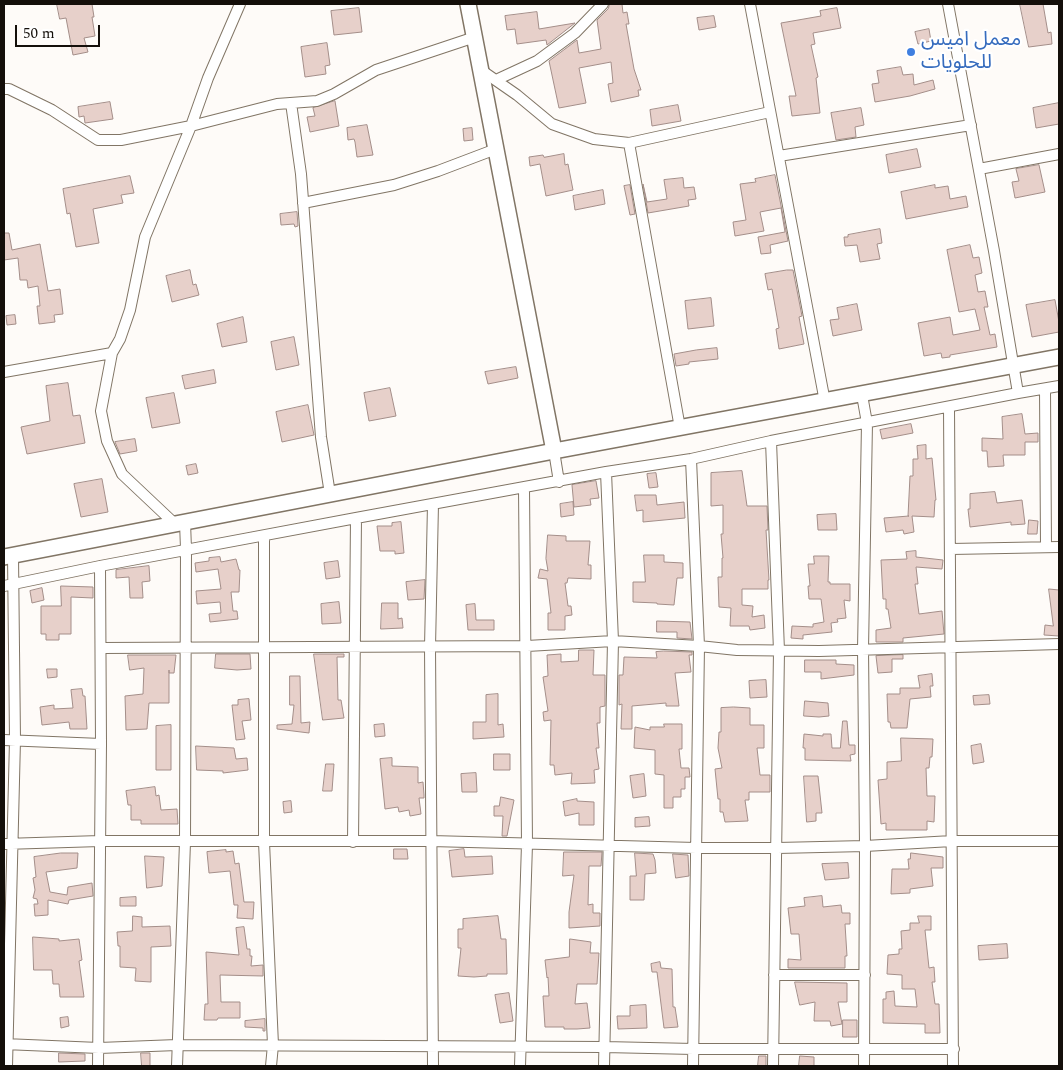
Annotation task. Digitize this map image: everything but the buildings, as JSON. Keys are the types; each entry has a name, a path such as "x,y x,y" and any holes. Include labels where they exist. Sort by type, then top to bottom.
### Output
{"street":[{"path":"177,1066 185,842 186,550 180,523 122,474 106,441 101,411 112,353 120,339 130,310 145,237 191,126 208,78 240,4"},
{"path":"468,4 559,482"},
{"path":"496,80 537,61 575,33 603,4"},
{"path":"750,4 825,402"},
{"path":"948,4 1018,393"},
{"path":"4,89 9,89 52,110 98,140 121,140 191,126 277,104 317,101 334,94 376,70 475,37"},
{"path":"481,70 552,124 594,139 629,143 770,112"},
{"path":"291,103 301,174 311,289 320,438 330,494"},
{"path":"779,156 971,126"},
{"path":"629,143 680,428"},
{"path":"303,203 394,185 496,150"},
{"path":"979,169 1059,154"},
{"path":"4,372 112,353"},
{"path":"7,1066 8,844 15,740 8,556 554,451 1059,357"},
{"path":"9,585 356,518 606,472 691,459 771,441 1059,386"},
{"path":"1045,389 1046,547"},
{"path":"862,395 867,423 864,649 864,1066"},
{"path":"949,407 953,1066"},
{"path":"771,441 779,651 773,1066"},
{"path":"691,459 699,646 693,1066"},
{"path":"604,1066 613,641 606,472"},
{"path":"520,1066 527,844 527,646 524,488"},
{"path":"433,504 430,647 433,1066"},
{"path":"353,842 356,518"},
{"path":"264,536 264,842 273,1045 271,1066"},
{"path":"951,549 1059,547"},
{"path":"98,1066 101,744 100,566"},
{"path":"101,648 527,646 613,641 737,650 779,651 1059,644"},
{"path":"4,740 101,744"},
{"path":"8,844 100,841 431,841 696,848 777,848 865,846 952,841 1059,840"},
{"path":"774,975 865,975"},
{"path":"6,1044 99,1048 177,1045 273,1045 694,1049 954,1049"}],"place":[{"name":"معمل اميس للحلويات","path":"911,52"}]}
